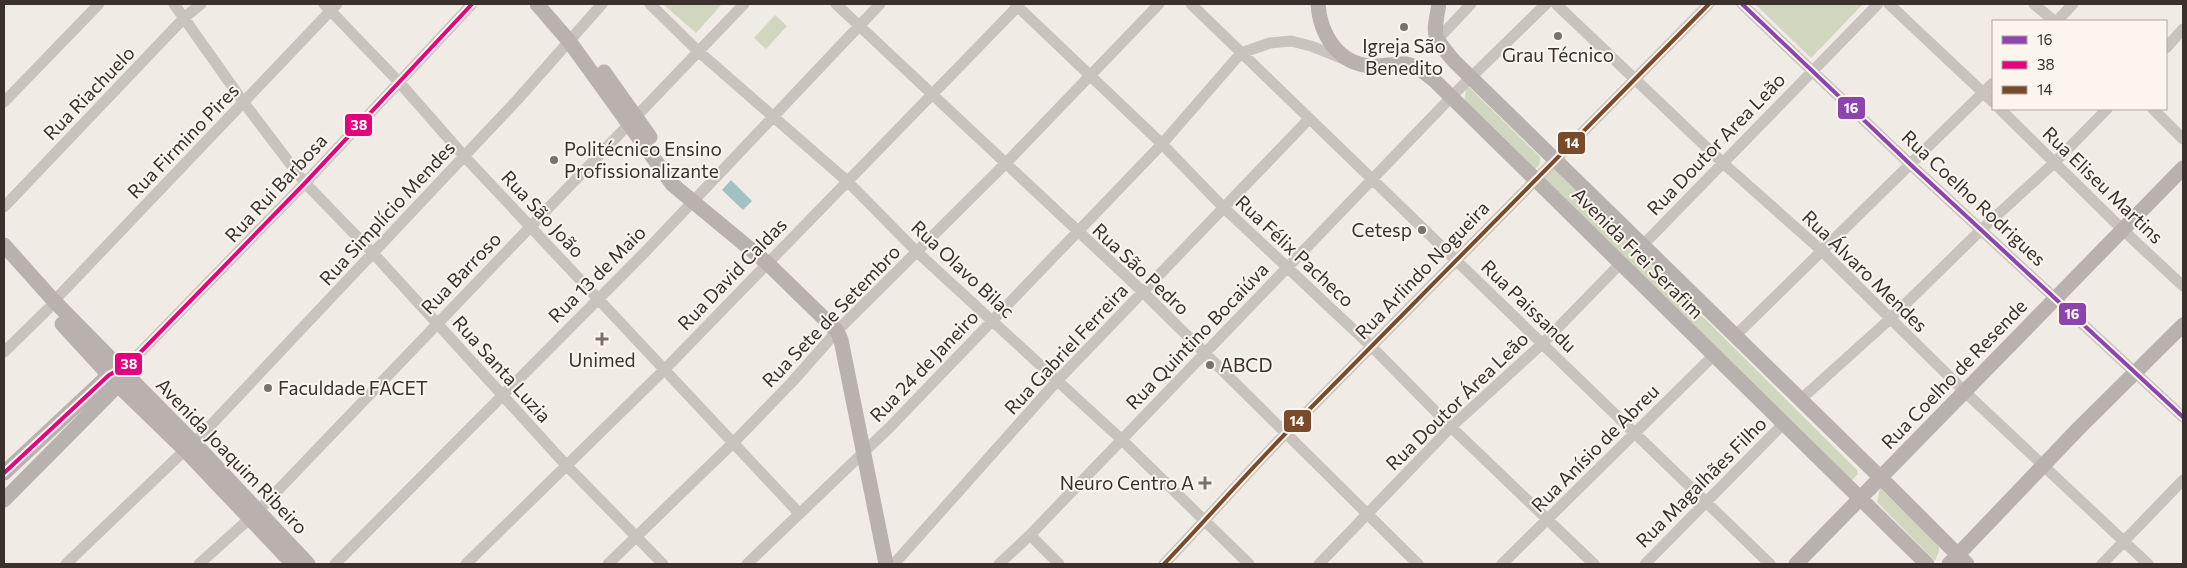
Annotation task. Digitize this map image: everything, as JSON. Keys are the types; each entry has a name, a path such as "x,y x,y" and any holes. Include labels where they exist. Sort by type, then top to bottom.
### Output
{"main road":[{"path":"537,4 573,37"},
{"path":"551,4 632,120 673,185 767,263 837,331 841,340 886,564"},
{"name":"Avenida Frei Serafim","path":"1318,4 1324,32 1330,44 1351,61 1368,66 1404,64 1419,68 1452,97 1713,356 1927,564"},
{"path":"1436,41 1435,22 1439,4"},
{"name":"Avenida Frei Serafim","path":"1436,41 1734,337 1881,478 1958,561"},
{"name":"Rua Coelho de Resende","path":"1796,564 1964,391 2124,231 2183,168"},
{"name":"Avenida Joaquim Ribeiro","path":"4,245 51,305"},
{"name":"Avenida Joaquim Ribeiro","path":"4,260 51,305 116,376 190,447 254,514 308,564"},
{"path":"1958,561 2079,428 2183,325"},
{"path":"4,473 116,376"},
{"path":"4,500 116,376"},
{"name":"Avenida Joaquim Ribeiro","path":"254,514 293,564"}],"street":[{"path":"4,102 99,4"},
{"name":"Rua Santa Luzia","path":"174,4 244,103 305,183 373,253 566,464 663,564"},
{"name":"Rua Riachuelo","path":"4,207 184,18 201,4"},
{"name":"Rua Rui Barbosa","path":"116,376 305,183 472,4"},
{"name":"Rua Simplício Mendes","path":"66,564 190,447 518,99 602,4"},
{"name":"Rua Olavo Bilac","path":"650,4 698,51 847,181 917,252 1122,440 1249,564"},
{"name":"Rua Barroso","path":"199,564 254,514 744,4"},
{"name":"Rua São Pedro","path":"836,4 1142,292 1418,564"},
{"name":"Rua 13 de Maio","path":"335,564 646,251 692,200 774,117 880,4"},
{"name":"Rua Félix Pacheco","path":"1017,4 1089,76 1162,144 1223,207 1372,347 1594,564"},
{"name":"Rua David Caldas","path":"466,564 665,369 933,94 1017,4"},
{"name":"Rua Sete de Setembro","path":"608,564 734,442 793,381 837,331 1006,163 1160,4"},
{"name":"Rua Paissandu","path":"1191,4 1770,564"},
{"path":"1439,4 1444,15 1454,22"},
{"path":"1436,41 1471,4"},
{"name":"Rua Quintino Bocaiúva","path":"999,564 1030,535 1203,353 1471,77 1546,4"},
{"name":"Rua Álvaro Mendes","path":"1556,4 1723,163 1822,251 2043,467 2148,564"},
{"name":"Rua Arlindo Nogueira","path":"1164,564 1286,433 1457,261 1554,159 1709,4"},
{"name":"Rua Coelho Rodrigues","path":"1742,4 1910,164 2183,417"},
{"name":"Rua Doutor Area Leão","path":"1643,245 1878,4"},
{"path":"1889,4 1992,101"},
{"path":"2034,4 2054,20"},
{"path":"2056,20 2073,4"},
{"name":"Rua São João","path":"331,6 464,156 734,442 799,514"},
{"name":"Rua Firmino Pires","path":"4,352 244,103 331,6"},
{"path":"2167,47 2183,29"},
{"path":"1242,53 1270,43 1290,41 1311,46 1332,56 1351,61"},
{"name":"Rua 24 de Janeiro","path":"747,564 863,455 1162,144 1242,53"},
{"path":"1734,337 1992,84"},
{"name":"Rua Eliseu Martins","path":"2001,110 2183,286"},
{"path":"1800,400 1890,319 2106,110"},
{"path":"2154,110 2183,139"},
{"name":"Rua Gabriel Ferreira","path":"894,564 1057,382 1309,119"},
{"name":"Rua Doutor Área Leão","path":"1319,564 1452,427 1543,343 1620,264"},
{"name":"Rua Anísio de Abreu","path":"1502,564 1713,356"},
{"name":"Rua Magalhães Filho","path":"1645,564 1783,424"},
{"path":"2102,564 2183,480"},
{"path":"1030,535 1059,564"}],"green space":[{"path":"663,4 722,4 696,33"},
{"path":"1755,4 1863,4 1811,58"},
{"path":"775,15 787,26 766,49 754,38"},
{"path":"1469,87 1540,157 1539,164 1534,170 1464,103 1466,90"},
{"path":"1553,168 1857,470 1858,474 1851,481 1543,177"},
{"path":"1880,488 1939,546 1935,561 1877,502"}],"water":[{"path":"731,180 752,201 743,210 722,190"}],"transit line":[{"name":"38","path":"4,473 109,375 129,364 305,183 472,4"},
{"name":"14","path":"1164,564 1287,432 1709,4"},
{"name":"16","path":"1742,4 1910,164 2183,417"}],"place":[{"name":"Igreja São Benedito","path":"1404,27"},
{"name":"Grau Técnico","path":"1558,36"},
{"name":"Politécnico Ensino Profissionalizante","path":"554,160"},
{"name":"Cetesp","path":"1422,230"},
{"name":"Unimed","path":"602,339"},
{"name":"ABCD","path":"1210,365"},
{"name":"Faculdade FACET","path":"268,388"},
{"name":"Neuro Centro A","path":"1205,483"}]}
